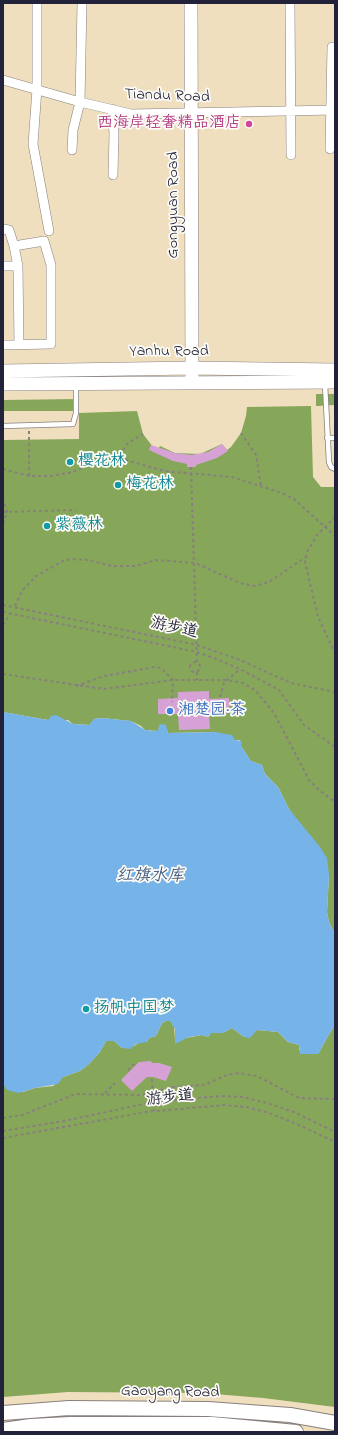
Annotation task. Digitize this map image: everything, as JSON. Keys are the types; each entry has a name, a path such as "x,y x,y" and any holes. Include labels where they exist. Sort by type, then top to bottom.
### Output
{"main road":[{"name":"Gongyuan Road","path":"191,3 192,383"},
{"name":"Yanhu Road","path":"3,371 192,368 335,370"},
{"name":"Yanhu Road","path":"3,384 330,382"},
{"name":"Gaoyang Road","path":"3,1413 69,1408 208,1409 290,1415 335,1423"},
{"name":"Gaoyang Road","path":"3,1430 31,1426 69,1428 212,1424 296,1432"}],"street":[{"path":"37,3 36,89 33,144 49,230"},
{"path":"72,150 72,130 80,102 82,3"},
{"path":"290,3 291,155"},
{"path":"330,149 333,111 332,47"},
{"name":"Tiandu Road","path":"3,80 80,102 131,114 191,115 333,111"},
{"path":"112,109 114,133 112,175"},
{"path":"3,229 9,230 18,266 19,345"},
{"path":"3,345 51,344 51,265 44,241 14,246"},
{"path":"3,266 18,266"},
{"path":"69,1408 69,1428"}],"lane":[{"path":"330,382 327,438 328,462 331,467 335,469"},
{"path":"3,426 73,424 76,413 76,383"},
{"path":"327,438 335,438"}],"path":[{"path":"29,426 29,476"},
{"path":"241,433 256,455 261,486"},
{"path":"116,460 128,443 143,434"},
{"path":"3,469 29,476 61,475 96,461 126,460 164,471 232,477 282,493 294,499 335,536"},
{"path":"191,467 198,652 197,663 201,667 197,672 197,680"},
{"path":"3,498 7,512 3,525"},
{"path":"3,512 76,510"},
{"path":"335,517 317,535 306,557 306,569 318,617 335,653"},
{"path":"15,606 27,584 41,573 63,561 80,559 112,566 136,566 156,560 195,563 240,583 255,586 269,582 306,557"},
{"name":"游步道","path":"3,604 197,645 240,660 291,683 335,692"},
{"path":"3,612 198,652 240,669 279,690 304,725 315,735 335,747"},
{"path":"3,625 10,613"},
{"path":"197,663 194,662 190,667 192,671 197,672"},
{"path":"76,686 91,679 148,667 161,668 173,680 172,702"},
{"path":"220,697 222,686 240,669"},
{"path":"3,674 76,686 111,689 154,681 173,680 227,680 243,683 262,697 279,721 309,780 335,802"},
{"path":"128,1070 136,1063"},
{"path":"3,1118 22,1115 76,1094 105,1093 135,1096 174,1087 204,1085 227,1075 245,1073 266,1080 293,1097 306,1100 335,1099"},
{"path":"152,1079 154,1111"},
{"path":"105,1093 115,1083"},
{"path":"3,1131 72,1119 153,1102 193,1098 243,1097 294,1112 335,1132"},
{"name":"游步道","path":"3,1138 154,1111 224,1105 247,1107 299,1125 335,1142"}],"green space":[{"path":"316,394 335,394 335,405 316,406"},
{"path":"78,399 79,411 3,411 3,400"},
{"path":"311,406 313,477 321,487 335,487 335,934 329,922 327,912 329,875 289,809 278,787 265,774 262,765 251,761 241,746 240,740 235,740 215,732 168,733 167,730 159,728 158,731 145,730 141,726 131,721 102,718 94,719 90,725 73,724 68,720 48,720 3,712 3,440 79,439 79,413 137,411 143,434 157,452 160,446 175,453 200,454 222,444 227,450 231,447 241,433 247,407"},
{"path":"170,1021 174,1025 175,1040 202,1035 208,1037 211,1033 223,1033 232,1028 244,1037 257,1030 278,1032 288,1042 299,1045 299,1050 318,1054 335,1024 335,1407 263,1398 202,1393 68,1392 3,1397 3,1084 23,1092 35,1088 53,1086 63,1077 80,1071 89,1064 100,1052 106,1041 114,1041 122,1048 134,1046 140,1042 147,1042 149,1038 156,1036 162,1023"}],"water":[{"name":"红旗水库","path":"3,712 48,720 51,716 56,715 73,724 89,725 94,719 102,718 131,721 145,730 155,731 158,731 159,725 161,724 166,725 168,733 215,732 232,735 235,740 242,741 241,746 251,761 262,765 265,774 278,787 289,809 320,847 327,858 329,875 327,912 329,922 335,934 335,1024 318,1054 300,1054 299,1045 288,1042 278,1032 257,1030 250,1038 244,1037 232,1028 223,1033 211,1033 208,1037 202,1035 189,1037 175,1044 175,1029 170,1021 166,1021 162,1023 156,1036 149,1038 147,1042 136,1044 130,1049 122,1048 114,1041 106,1041 100,1052 89,1064 80,1071 63,1077 58,1084 35,1088 19,1093 7,1090 3,1084"}],"building":[{"path":"222,444 228,451 217,458 196,465 196,467 187,467 187,464 173,461 149,450 151,445 175,453 191,455 208,452"},
{"name":"湘楚园·茶","path":"209,691 209,699 229,698 230,713 209,714 210,729 179,730 178,714 158,714 158,699 178,698 178,692"},
{"path":"151,1061 152,1063 159,1063 172,1067 166,1081 153,1077 147,1077 132,1091 121,1080 139,1062"}],"place":[{"name":"西海岸轻奢精品酒店","path":"249,124"},
{"name":"樱花林","path":"70,462"},
{"name":"梅花林","path":"118,485"},
{"name":"紫薇林","path":"47,526"},
{"name":"湘楚园·茶","path":"170,711"},
{"name":"扬帆中国梦","path":"86,1009"}]}
